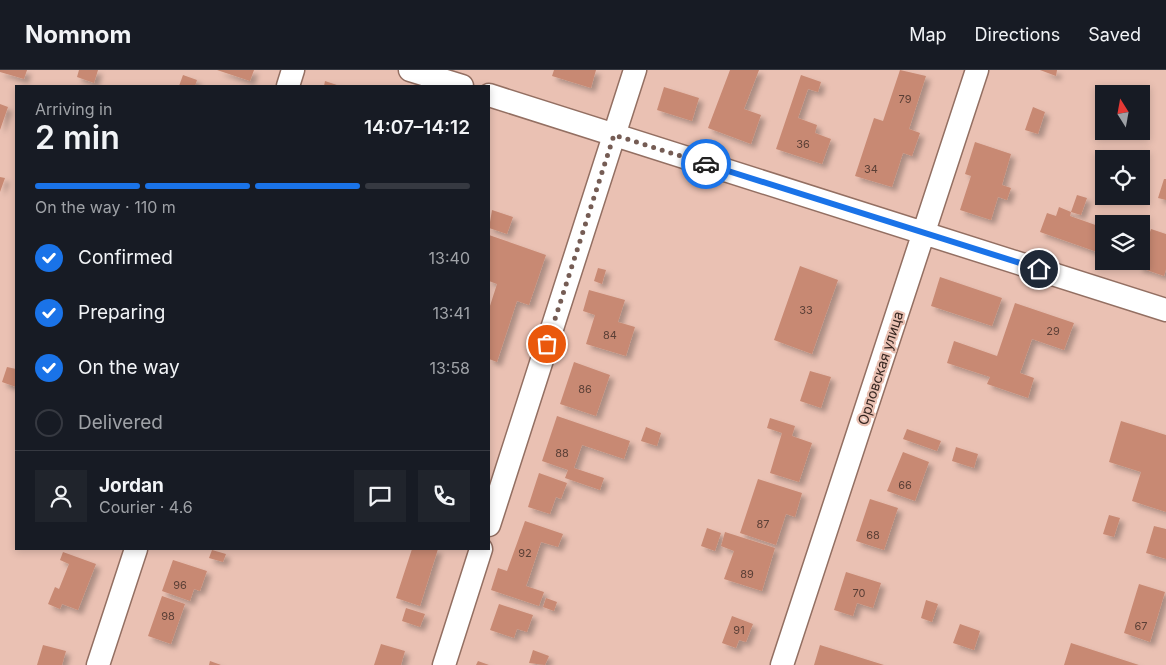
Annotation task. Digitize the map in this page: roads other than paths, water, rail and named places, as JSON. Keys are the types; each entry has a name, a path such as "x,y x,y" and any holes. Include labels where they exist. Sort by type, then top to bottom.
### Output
{"street":[{"path":"288,85 293,70"},
{"path":"410,70 459,85"},
{"path":"490,522 636,70"},
{"name":"Орловская улица","path":"782,665 977,70"},
{"path":"490,95 1166,310"},
{"path":"98,665 136,550"},
{"path":"444,665 481,550"}]}
